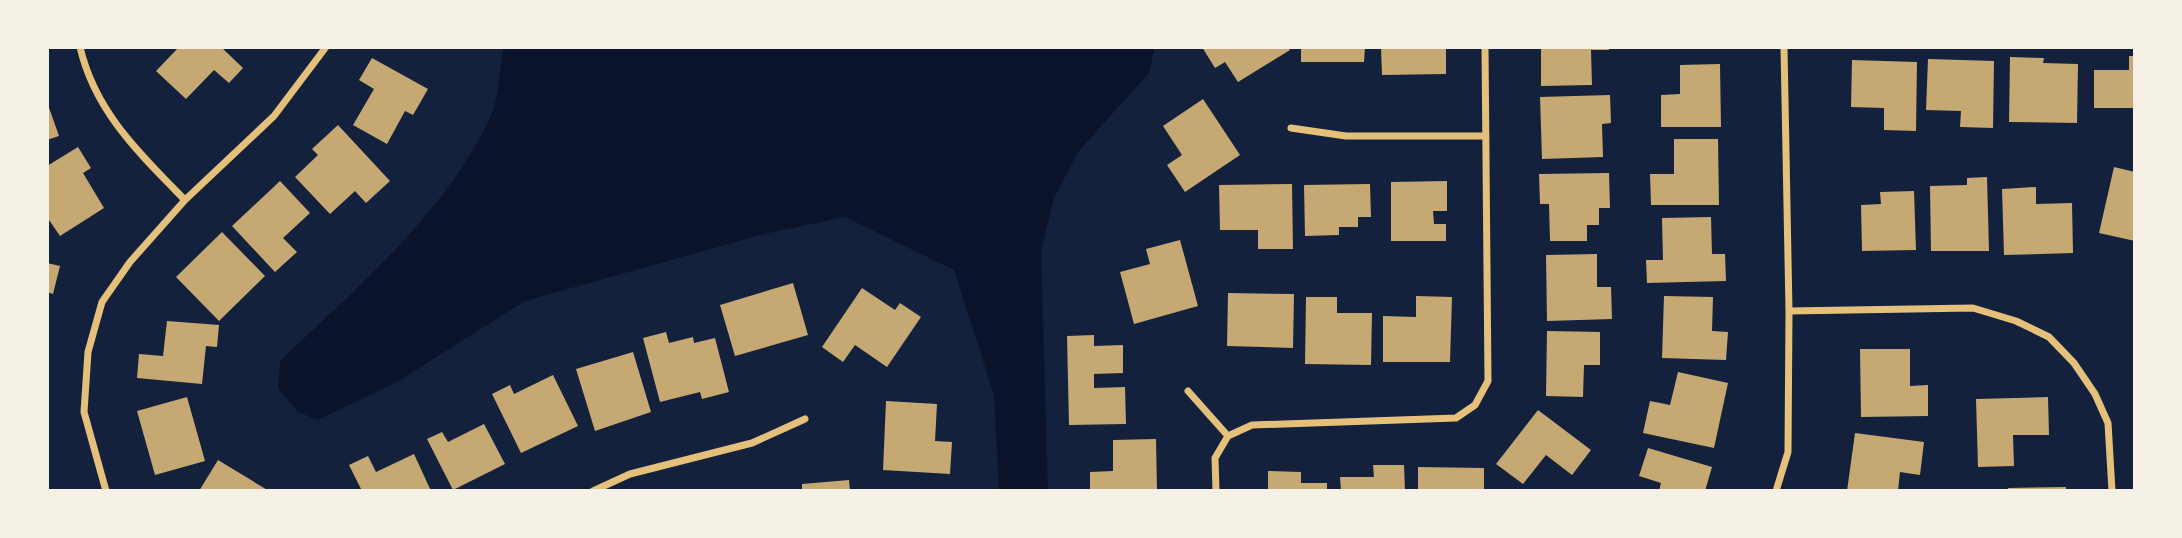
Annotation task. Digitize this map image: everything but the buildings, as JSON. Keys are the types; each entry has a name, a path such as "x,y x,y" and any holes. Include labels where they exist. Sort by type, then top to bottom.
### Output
{"street":[{"path":"80,47 95,94 117,127 185,200"},
{"path":"107,491 84,412 88,352 102,302 130,262 185,200 274,116 326,47"},
{"path":"1216,491 1215,458 1228,436 1252,425 1456,418 1475,405 1488,381 1485,47"},
{"path":"1776,491 1788,452 1789,312 1784,47"},
{"path":"1291,128 1346,136 1486,136"},
{"path":"1789,312 1973,308 2016,321 2049,337 2074,363 2095,394 2108,423 2112,491"},
{"path":"1188,391 1228,436"},
{"path":"593,491 630,474 752,443 805,419"}],"water":[{"path":"504,47 1155,47 1149,73 1078,152 1054,198 1041,252 1048,491 999,491 994,395 954,270 845,217 764,234 525,301 397,382 318,420 298,412 278,388 280,361 395,250 447,188 470,155 489,120 497,94"}]}
